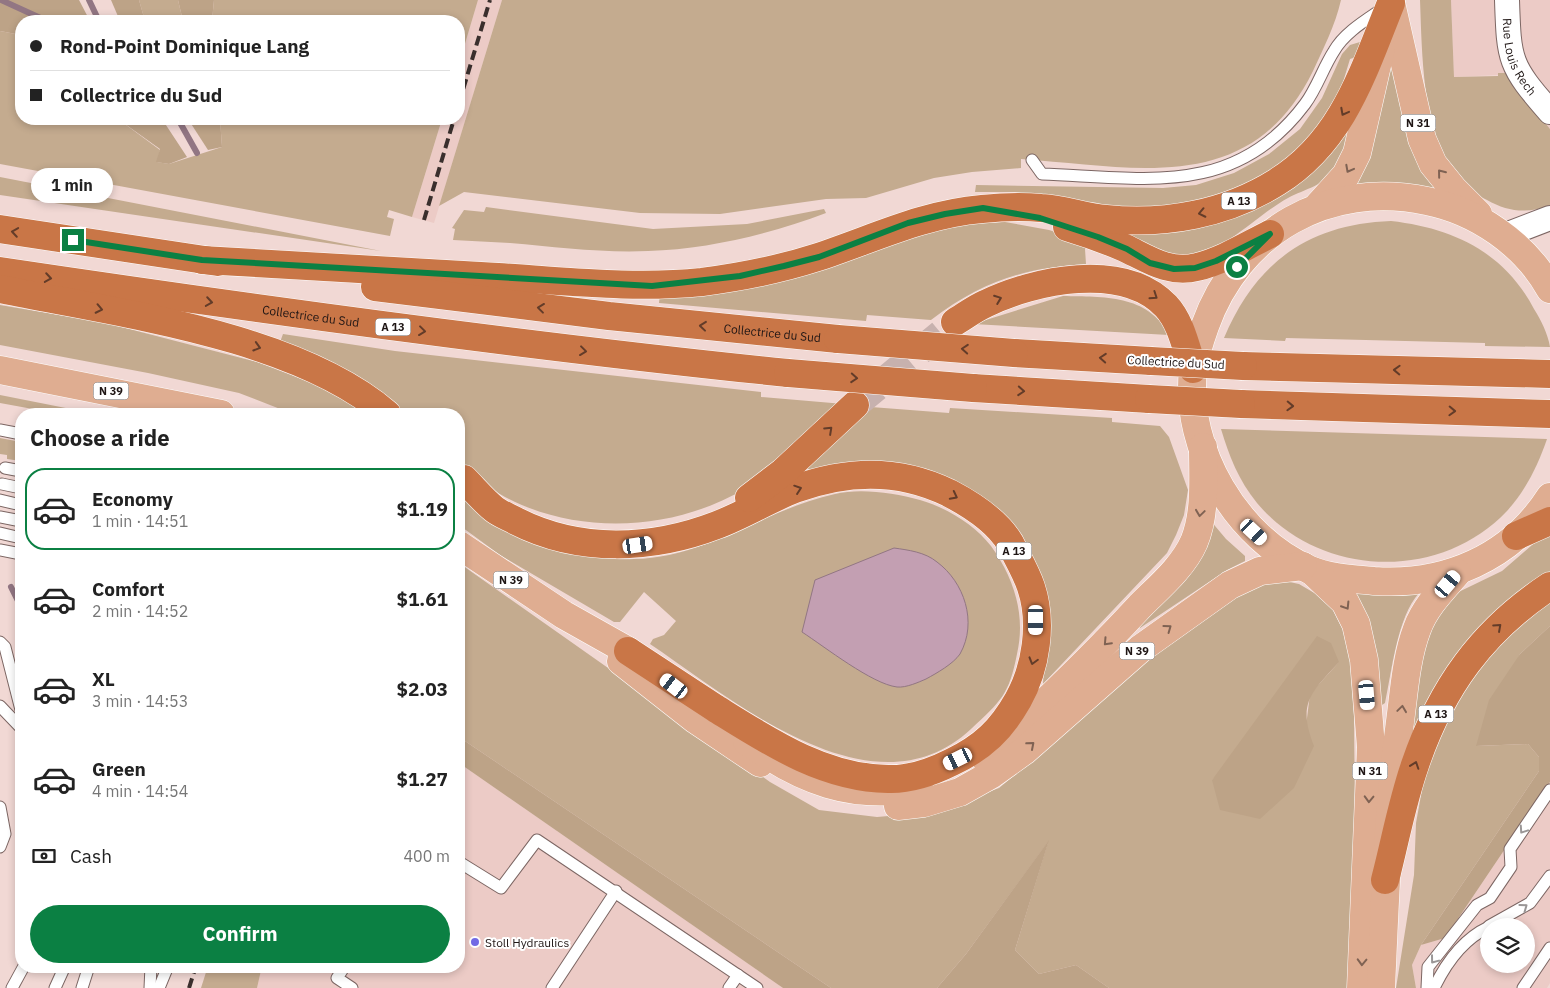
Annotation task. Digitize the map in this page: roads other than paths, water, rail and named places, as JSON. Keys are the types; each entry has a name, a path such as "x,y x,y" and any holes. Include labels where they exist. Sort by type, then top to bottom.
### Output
{"highway":[{"name":"A 13","path":"202,260 652,286 740,276 784,266 819,257 908,223 945,214 983,208 1043,208 1103,219 1134,221 1168,220 1206,213 1245,199 1276,183 1308,161 1336,127 1353,95 1392,2"},
{"name":"A 13","path":"983,208 1040,218 1098,237 1127,249 1150,263 1174,269 1195,268 1216,261 1270,234"},
{"name":"Collectrice du Sud","path":"0,229 357,285 561,310 838,339 1243,366 1542,374"},
{"name":"Collectrice du Sud","path":"0,270 250,308 603,354 788,373 973,388 1149,399 1541,414"},
{"path":"955,322 985,304 1056,280 1097,279 1131,284 1155,296 1168,307 1177,322 1193,369"},
{"path":"0,289 186,327 262,348 328,376 380,408"},
{"name":"A 13","path":"465,480 501,503 542,522 623,536 668,530 712,516 752,496 784,472 855,405"},
{"name":"A 13","path":"465,481 495,510 534,530 587,543 638,545 680,538 720,524 795,489 839,477 882,474 925,481 969,503 1004,533 1032,589 1036,620 1035,651 1025,687 1004,724 973,752 927,774 891,780 854,777 811,763 759,735 628,651"},
{"path":"1516,536 1550,521"},
{"name":"A 13","path":"1385,880 1414,765 1439,706 1461,669 1494,630 1527,601 1550,586"}],"main road":[{"name":"N 31","path":"1316,208 1346,175 1357,153 1392,2"},
{"name":"N 31","path":"1392,2 1422,139 1433,164 1454,190 1494,229 1522,252 1550,289"},
{"name":"N 31","path":"1361,988 1371,747 1364,660 1356,624 1345,602 1308,569 1269,545 1240,518 1218,485 1204,447 1194,408 1193,369 1212,307 1227,280 1246,255 1270,234 1316,208 1345,198 1376,195 1406,196 1436,202 1494,229"},
{"name":"N 39","path":"0,370 191,408"},
{"name":"N 39","path":"465,549 564,615 628,651 752,745 793,771 827,786 868,793 900,792 928,787 960,773 985,758 1081,670 1179,565 1194,542 1200,520 1203,496 1204,447"},
{"name":"N 31","path":"1308,569 1348,579 1384,582 1421,580 1456,573 1488,557 1516,536 1543,508 1550,497"},
{"name":"N 39","path":"564,615 696,720 780,776 817,795 872,806 893,806 924,803 960,792 992,774 1024,751 1140,649 1230,585 1260,571 1308,569"},
{"name":"N 31","path":"1381,988 1385,880 1393,773 1409,663 1417,629 1429,605 1456,573"}],"street":[{"name":"Rue Louis Rech","path":"1507,0 1508,48 1511,57 1524,82 1545,103"},
{"path":"1494,229 1550,218"}],"lane":[{"path":"1032,160 1042,174 1163,178 1194,176 1230,166 1264,147 1291,123 1313,94 1334,49 1359,24 1392,2"},
{"path":"0,430 15,433"},
{"path":"5,468 15,470"},
{"path":"2,484 15,487"},
{"path":"0,500 15,504"},
{"path":"0,517 15,520"},
{"path":"0,533 15,537"},
{"path":"0,550 15,553"},
{"path":"0,642 5,647 15,686"},
{"path":"0,706 15,722"},
{"path":"1428,988 1428,967 1477,905 1490,898 1506,875 1511,867 1510,849 1550,790"},
{"path":"0,807 5,834 0,847"},
{"path":"465,866 501,888 537,840 757,988"},
{"path":"1503,918 1530,903 1550,876"},
{"path":"552,988 616,892"},
{"path":"1434,988 1455,953 1480,930"},
{"path":"1523,988 1550,948"},
{"path":"12,988 20,973"},
{"path":"55,988 62,973"},
{"path":"82,988 87,973"},
{"path":"150,988 152,973"},
{"path":"159,988 165,973"},
{"path":"340,973 337,978 352,988"},
{"path":"729,988 738,975"}],"waterway":[{"path":"1,0 34,15"},
{"path":"89,0 96,15"},
{"path":"181,125 197,153"},
{"path":"11,587 15,595"}],"tunnel":[{"path":"855,405 955,322"}],"railway":[{"path":"465,83 490,0"},
{"path":"424,220 452,125"},
{"path":"189,988 194,973"}],"place":[{"name":"Stoll Hydraulics","path":"475,942"}]}
